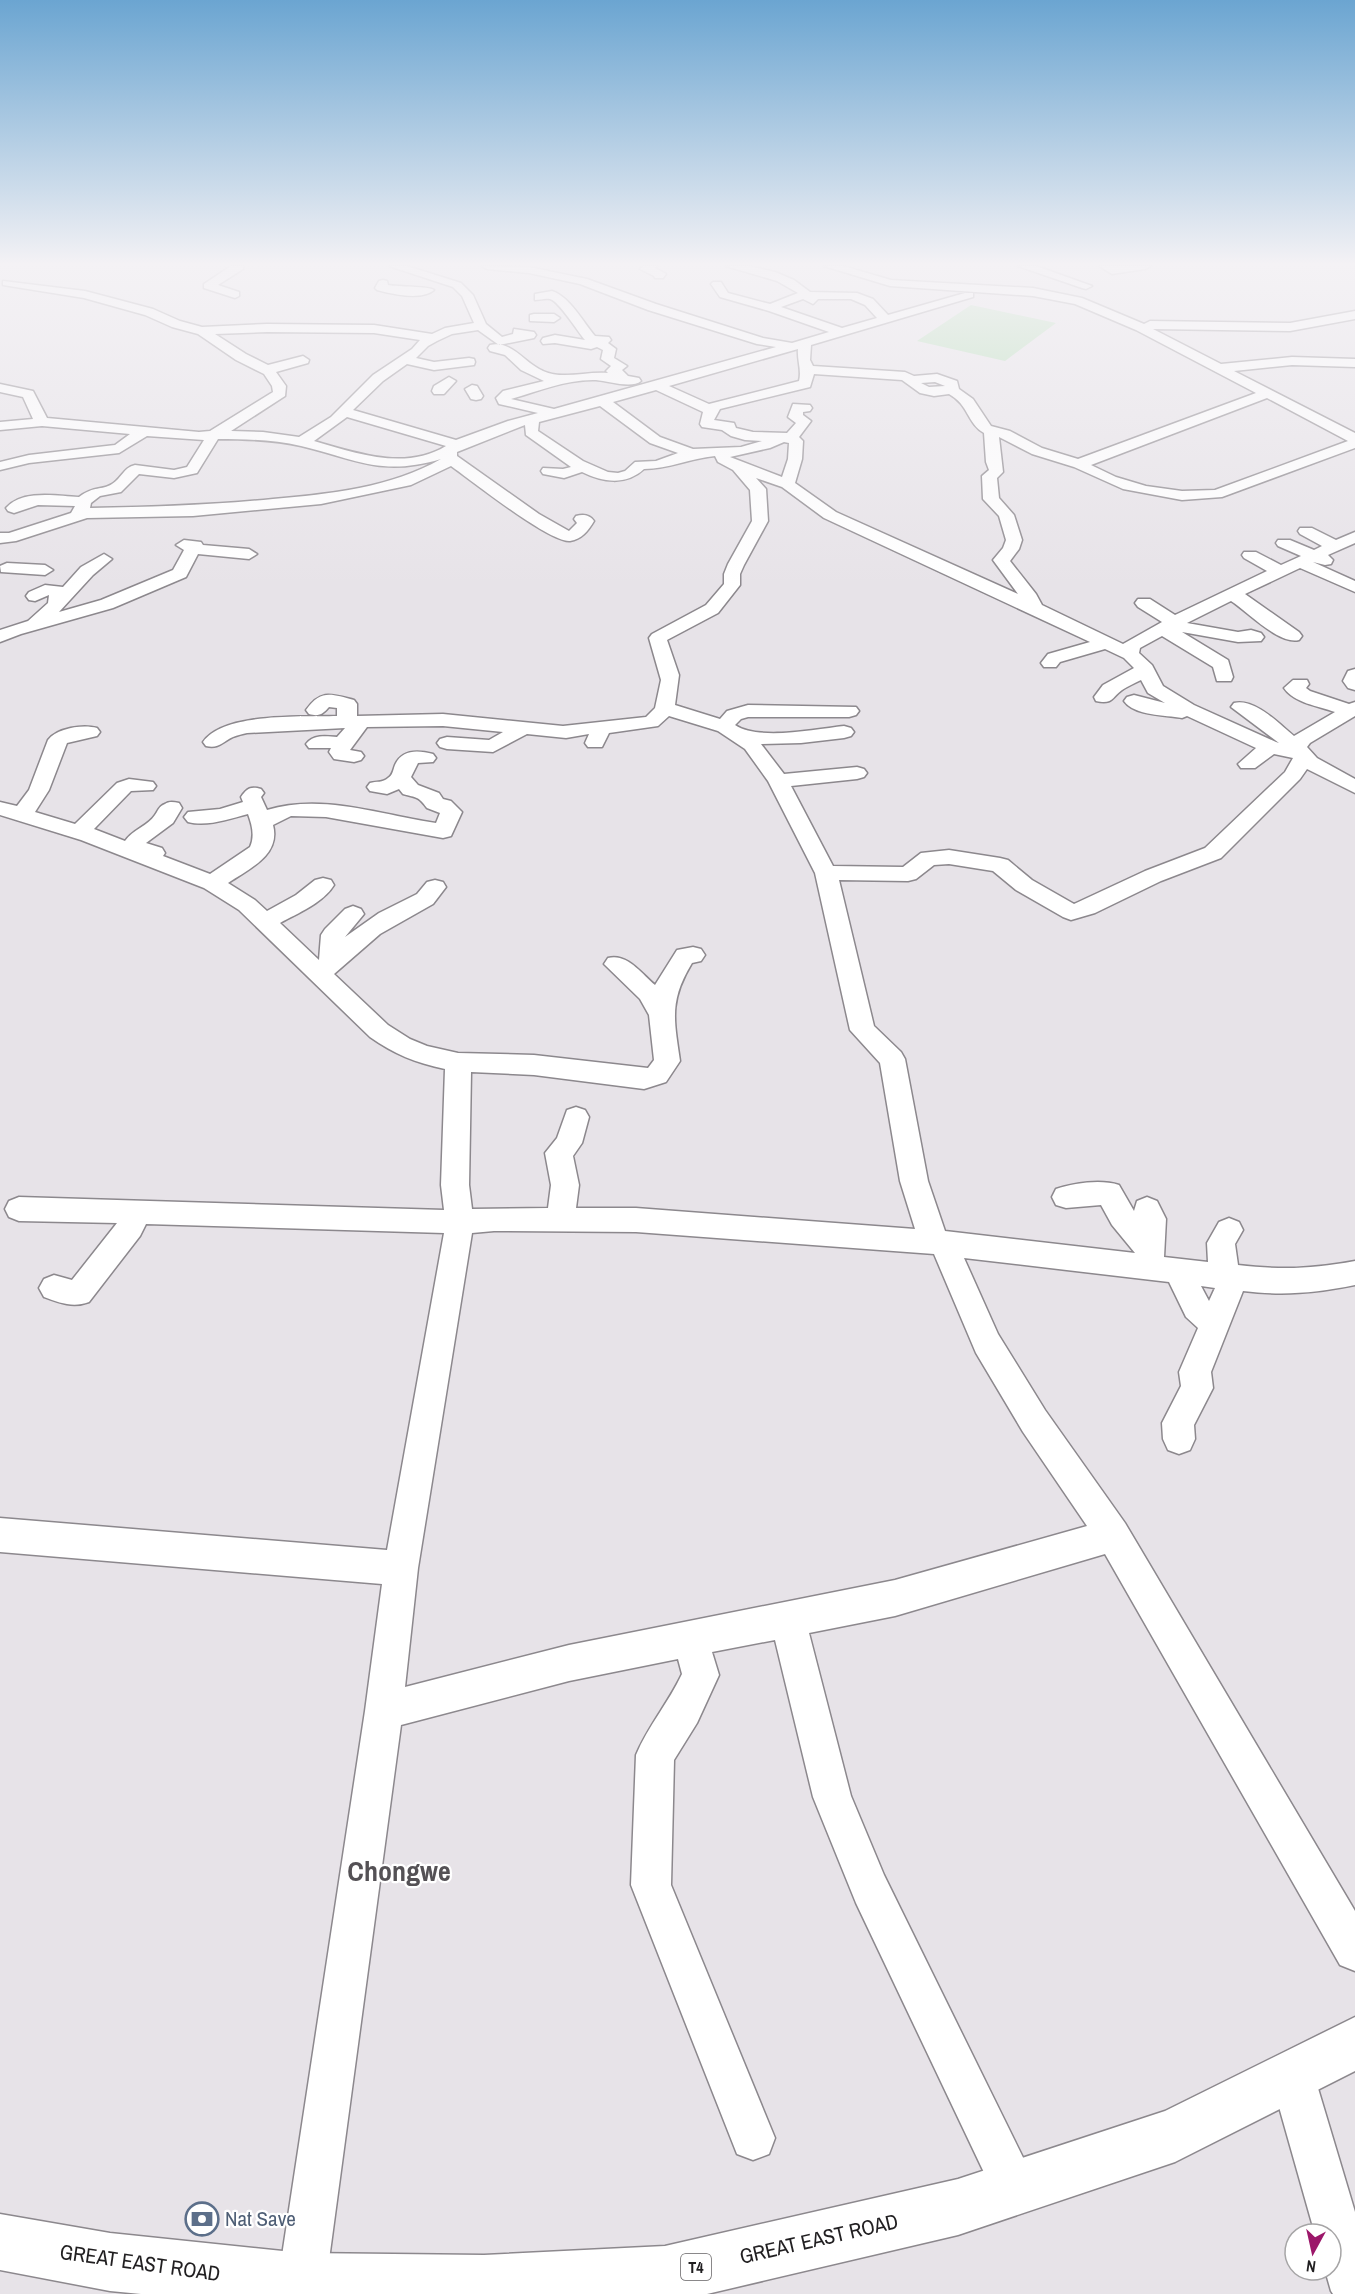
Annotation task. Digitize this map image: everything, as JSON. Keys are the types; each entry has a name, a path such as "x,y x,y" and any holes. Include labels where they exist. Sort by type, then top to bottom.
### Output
{"highway":[{"name":"GREAT EAST ROAD","path":"0,2241 110,2262 302,2282 447,2289 666,2284 958,2207 1174,2135 1355,2043"}],"street":[{"path":"20,435 42,422 151,430 190,443 214,435 280,393 279,386 270,373"},
{"path":"294,455 310,453 320,445 336,420 385,373"},
{"path":"518,373 495,400 516,418 534,415 539,428"},
{"path":"537,373 606,400 617,421 652,444 729,426 729,430 738,434 787,437 796,441 796,455 787,483"},
{"path":"586,373 508,394 503,398 562,447 580,466 602,482 631,474 640,465 657,465 701,432 716,406 757,395 800,385 914,379 925,390 950,389 959,393 972,405 978,422 988,430 993,462 996,464 996,472 989,476 991,499 1006,515 1014,540 1011,549 1001,560 1006,571 1028,592 1036,606 1057,620"},
{"path":"618,373 634,381 658,387 757,395"},
{"path":"14,508 22,503 37,500 75,511 189,512 207,518 406,482 422,476 513,424 539,428 579,407 704,373"},
{"path":"800,385 802,373"},
{"path":"961,426 1005,434 1036,451 1079,464 1102,476 1150,492 1191,496 1217,494 1278,465 1309,463 1355,441 1341,420 1267,393 1229,373"},
{"path":"800,385 823,385 835,382"},
{"path":"658,387 701,432 704,458 726,459 787,483 830,515 992,588 1106,643 1138,651"},
{"path":"0,388 28,394 42,422"},
{"path":"1079,464 1202,412 1229,406 1267,393"},
{"path":"547,399 579,407"},
{"path":"1229,406 1240,411 1253,412"},
{"path":"726,459 796,434 804,421 795,417 796,410 798,407 805,408"},
{"path":"344,412 384,425 451,460 471,479 504,490 524,500 526,516"},
{"path":"0,426 20,435 26,452 19,457 47,467 56,459 69,459 74,454 126,449 151,430"},
{"path":"190,443 214,435 263,436 320,445 361,460 397,462 451,460"},
{"path":"4,543 50,524 54,517 75,511 95,492 116,489 135,469 174,474 186,469 192,470 190,443"},
{"path":"320,445 323,465"},
{"path":"666,715 670,686 669,669 659,652 658,638 712,609 721,599 732,585 732,574 736,564 760,521 758,489 726,459"},
{"path":"0,466 25,460"},
{"path":"548,471 564,474 580,466"},
{"path":"146,482 171,483 178,476 174,474"},
{"path":"152,512 162,497"},
{"path":"307,516 303,511 313,505 312,500"},
{"path":"108,512 138,501"},
{"path":"526,516 556,514"},
{"path":"526,516 563,535"},
{"path":"4,543 22,520 33,519"},
{"path":"545,537 570,536 582,529 586,521 582,519"},
{"path":"1306,531 1335,546"},
{"path":"1108,670 1118,666 1138,651 1168,625 1355,537"},
{"path":"4,543 28,547 29,551"},
{"path":"1284,543 1355,587"},
{"path":"0,647 0,639 34,625 107,604 180,573 188,547 249,554"},
{"path":"1250,555 1280,571"},
{"path":"34,625 57,605 79,572 104,559"},
{"path":"1307,559 1339,566"},
{"path":"0,587 6,579 3,566 45,570"},
{"path":"35,596 45,590 58,591 57,605"},
{"path":"1232,593 1244,600 1270,624 1293,636"},
{"path":"1144,603 1168,625 1222,664 1224,677"},
{"path":"1168,625 1240,639"},
{"path":"1050,663 1054,658 1106,643"},
{"path":"1103,697 1109,694 1110,689 1138,651"},
{"path":"1138,651 1155,689 1198,714 1269,747 1303,749 1328,744"},
{"path":"1355,675 1352,681 1355,684"},
{"path":"1300,684 1293,688 1303,694 1354,710"},
{"path":"316,710 324,700 347,704 354,722 349,750 322,741 316,744"},
{"path":"1134,701 1141,705 1198,714"},
{"path":"1241,707 1257,716 1355,787"},
{"path":"826,873 908,874 929,858 949,857 1000,865 1024,885 1071,912 1087,908 1153,876 1213,853 1293,775 1303,749 1354,710"},
{"path":"849,711 748,711 735,714 727,719 733,732 752,745 778,781 826,873 862,1030 892,1059 914,1181 938,1243 987,1344 1034,1421 1113,1535 1355,1950"},
{"path":"213,742 225,733 274,717 354,722 471,720 527,724 566,732 572,729 598,736 666,715 733,732 801,737 844,732"},
{"path":"447,743 493,746 527,724"},
{"path":"11,812 39,790 58,740 72,734 90,732"},
{"path":"1248,764 1269,747"},
{"path":"377,787 387,788 400,780 406,763 413,757 426,758"},
{"path":"778,781 857,773"},
{"path":"195,817 215,816 257,807 270,815 283,811 321,810 443,831 451,812 444,806 434,804 432,797 423,792 410,790 408,782 400,780"},
{"path":"78,832 124,787 146,786"},
{"path":"212,883 260,851 266,835 257,807"},
{"path":"154,860 155,854 133,846 138,838 166,818 166,813 172,808"},
{"path":"11,812 78,832 109,834 154,860 212,883 246,904 264,922 326,968 379,1031 402,1046 422,1055 458,1062 534,1065 644,1079 657,1075 663,1070 667,1061 661,1015 667,985 685,956 693,955"},
{"path":"264,922 304,900 323,885"},
{"path":"326,968 344,949 382,921 430,896 435,887"},
{"path":"326,968 333,935 353,914"},
{"path":"616,964 649,993 661,1015"},
{"path":"302,2282 384,1711 401,1568 460,1222 455,1185 458,1062"},
{"path":"561,1220 565,1185 559,1153 569,1143 576,1117"},
{"path":"1066,1197 1109,1193 1149,1259"},
{"path":"19,1209 460,1222 494,1219 636,1220 1149,1259 1178,1271 1265,1281 1313,1281 1355,1273"},
{"path":"1147,1209 1152,1219 1149,1259"},
{"path":"54,1288 79,1293 130,1228 135,1214"},
{"path":"1179,1439 1178,1423 1197,1388 1195,1372 1229,1277 1221,1243 1229,1230"},
{"path":"1178,1271 1197,1308 1213,1323"},
{"path":"0,1534 401,1568"},
{"path":"384,1711 569,1663 895,1598 1113,1535"},
{"path":"787,1618 832,1797 870,1889 1015,2188"},
{"path":"690,1638 701,1675 684,1710 655,1755 651,1885 753,2138"},
{"path":"1292,2075 1355,2291"}],"place":[{"name":"Nat Save","path":"202,2219"}],"district":[{"name":"Chongwe","path":"399,1871"}]}
